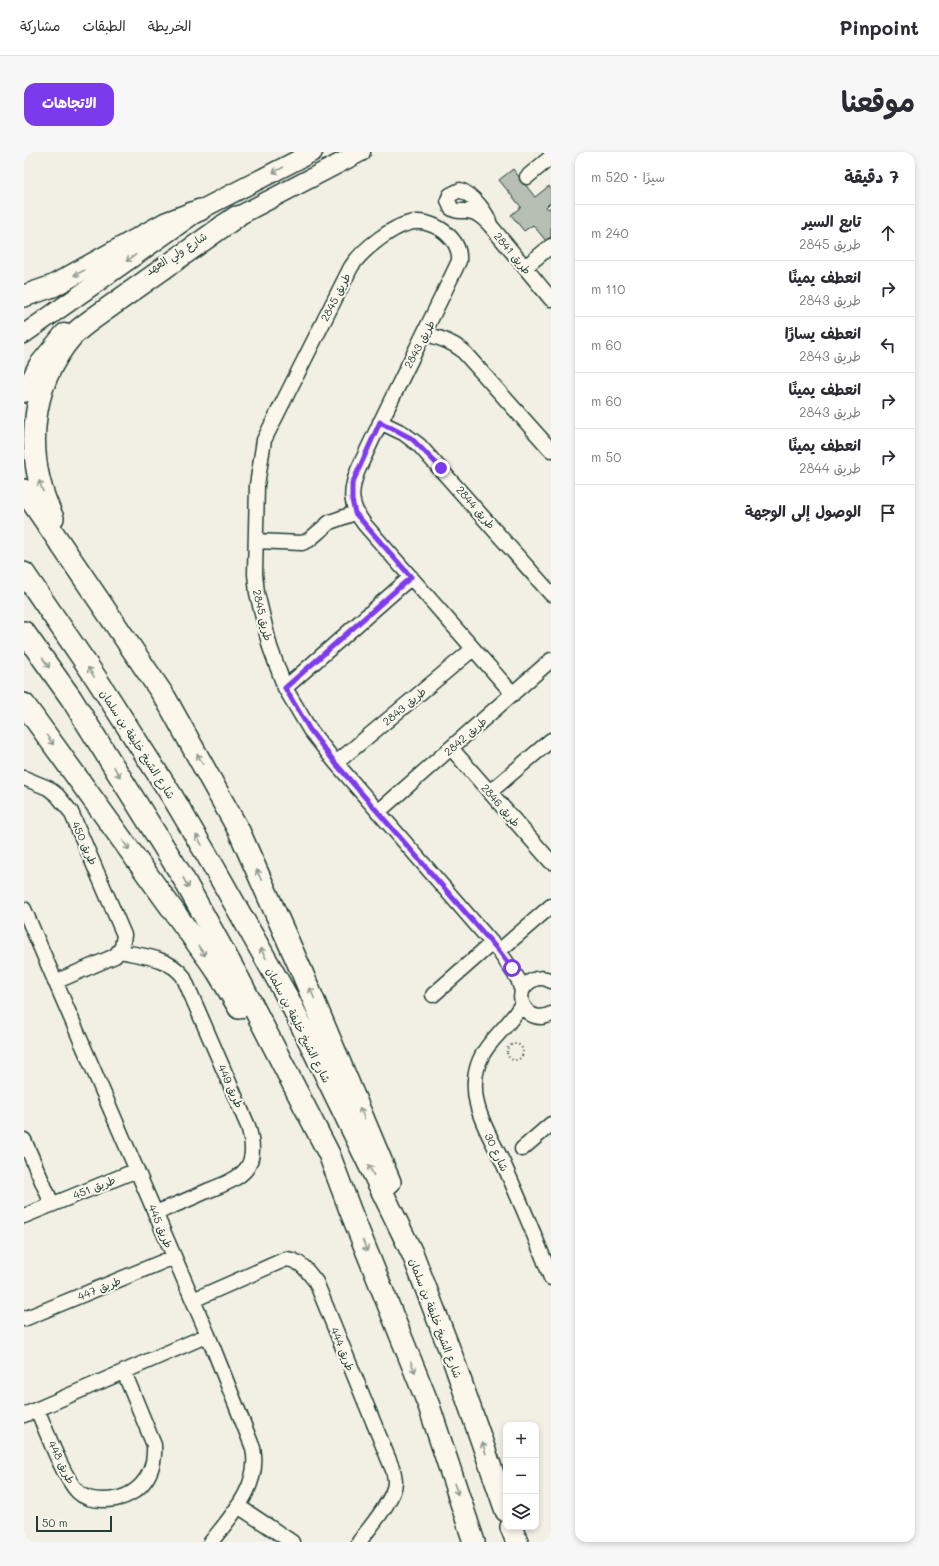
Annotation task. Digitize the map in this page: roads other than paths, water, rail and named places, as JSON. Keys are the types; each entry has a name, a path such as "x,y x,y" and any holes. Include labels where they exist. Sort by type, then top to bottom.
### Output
{"highway":[{"path":"24,296 53,286 166,223 200,210"},
{"path":"74,560 50,510 36,465 34,427 38,399 44,384 56,359 74,335 94,318 236,217"},
{"path":"24,490 45,522 74,560 166,699 239,831 302,970 387,1172 413,1255"},
{"name":"شارع الشيخ خليفة بن سلمان","path":"24,573 96,678 168,790 215,868 290,1002 413,1255 452,1356 503,1502"},
{"path":"24,632 71,698 182,876 239,979 329,1154 429,1406 474,1542"},
{"path":"25,706 217,971 272,1063 319,1156 350,1210"},
{"path":"513,1530 517,1542"}],"main road":[{"name":"شارع ولي العهد","path":"24,334 200,210 313,152"},
{"name":"شارع ولي العهد","path":"24,393 38,365 57,340 80,317 157,264 236,217 361,152"}],"street":[{"path":"527,177 551,157"},
{"name":"طريق 2843","path":"355,513 352,500 352,484 398,384 425,334 459,261 457,248 445,231 426,223 416,222 391,232"},
{"name":"طريق 2841","path":"490,225 526,267 551,300"},
{"name":"طريق 2845","path":"391,232 363,252 351,267 264,440 257,485 257,593 270,647 285,688 310,730 336,764 498,950 518,979 525,1010 544,1017"},
{"path":"526,267 551,246"},
{"path":"425,334 446,340 462,350 551,450"},
{"name":"طريق 2844","path":"380,422 403,433 419,444 549,587"},
{"path":"256,542 302,543 309,540 330,522 355,513 513,694"},
{"path":"285,688 411,577"},
{"name":"طريق 2843","path":"336,764 473,649"},
{"name":"طريق 2842","path":"378,812 551,660"},
{"path":"490,792 551,740"},
{"name":"طريق 2846","path":"451,748 551,862"},
{"name":"طريق 450","path":"24,778 48,788 57,795 71,812 123,929 124,941 119,952"},
{"path":"433,995 498,950 551,906"},
{"name":"طريق 445","path":"24,909 28,932 55,982 137,1170 208,1335 254,1455 252,1479 238,1506 211,1542"},
{"name":"طريق 2845","path":"498,950 525,973 546,979"},
{"path":"55,982 110,959 119,952"},
{"name":"طريق 449","path":"119,952 162,960 174,967 182,976 248,1126 252,1141 250,1162 239,1177 155,1213"},
{"name":"شارع 30","path":"546,979 528,983 505,1028 485,1050 478,1065 475,1077 478,1105 551,1278"},
{"name":"شارع 30","path":"505,1028 524,1017 544,1017"},
{"path":"522,1149 551,1124"},
{"path":"24,1140 52,1204"},
{"name":"طريق 451","path":"24,1216 137,1170"},
{"name":"طريق 447","path":"24,1319 174,1257"},
{"name":"طريق 444","path":"192,1300 286,1259 291,1259 303,1265 316,1282 393,1470 396,1482 394,1491 389,1500 359,1542"},
{"path":"24,1415 208,1335"},
{"name":"طريق 448","path":"37,1409 67,1477 79,1493 98,1500 115,1500 130,1495 144,1481 154,1455 154,1444 124,1372"},
{"path":"238,1506 292,1542"}]}
